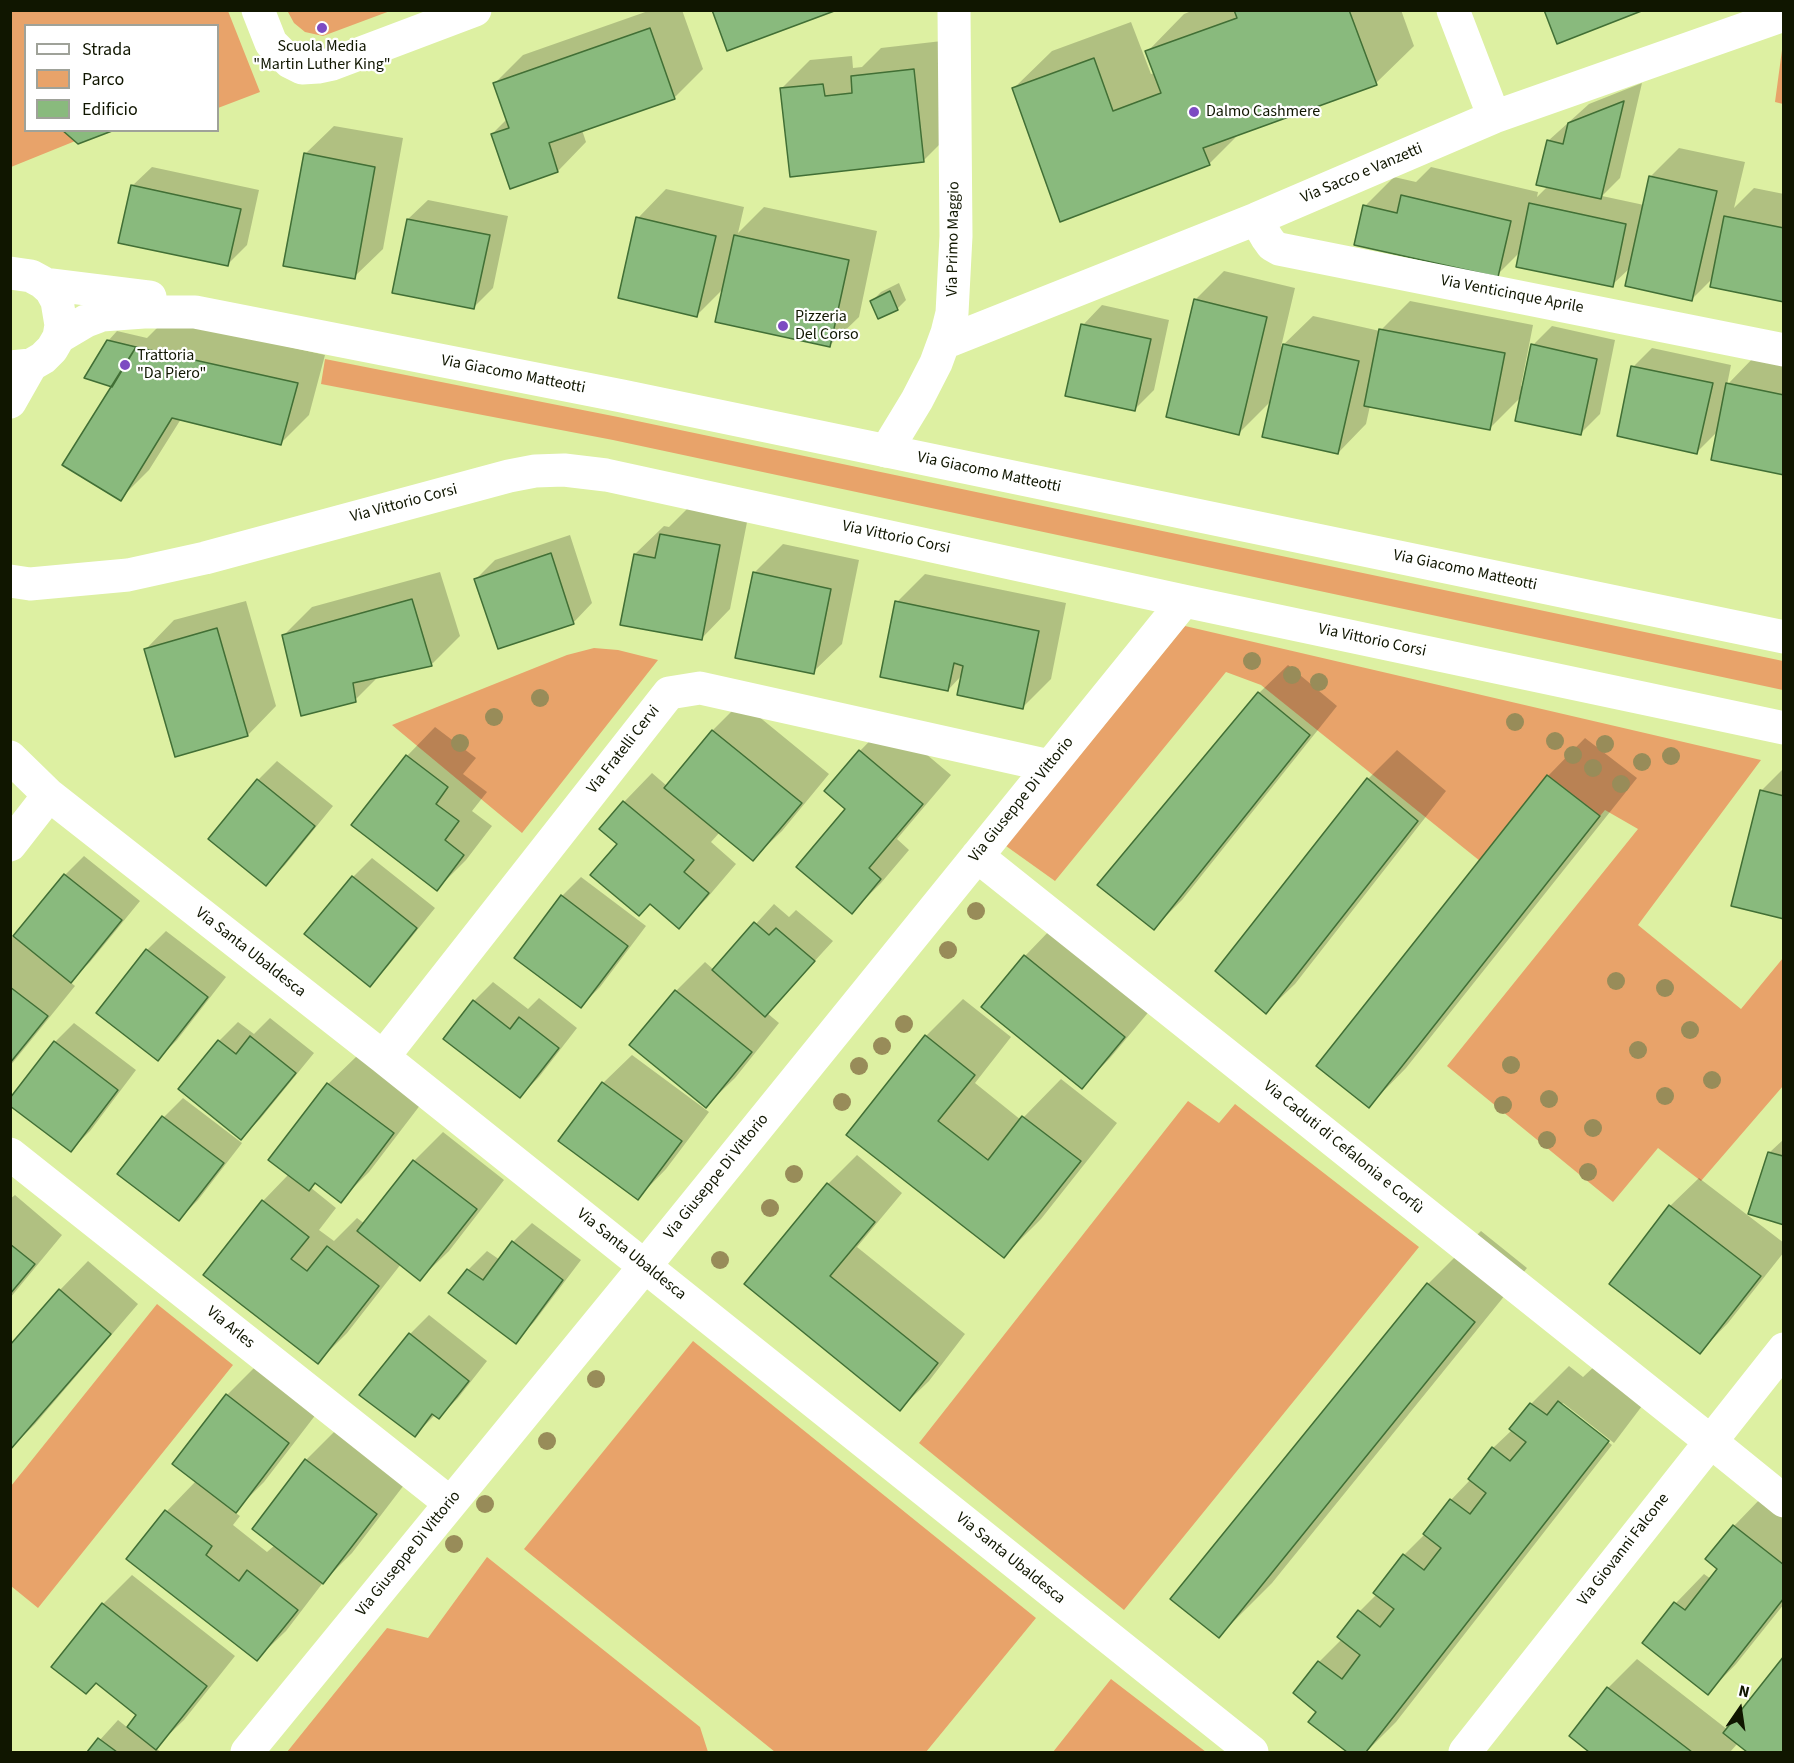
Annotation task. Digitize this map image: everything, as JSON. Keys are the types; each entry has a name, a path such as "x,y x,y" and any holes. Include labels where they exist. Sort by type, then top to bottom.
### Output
{"street":[{"path":"258,10 271,43 290,62 302,68 332,64 475,10"},
{"name":"Via Primo Maggio","path":"886,451 936,363 952,313 956,236 954,10"},
{"path":"1453,10 1494,117"},
{"name":"Via Sacco e Vanzetti","path":"944,343 1256,219 1494,117 1784,15"},
{"name":"Via Venticinque Aprile","path":"1256,219 1267,238 1280,249 1784,350"},
{"path":"10,273 31,276 45,284 51,290 61,313 59,336 52,349 43,358 21,366 10,402"},
{"path":"45,284 157,298 195,312"},
{"path":"59,336 102,315 195,312"},
{"name":"Via Giacomo Matteotti","path":"195,312 621,396 1784,637"},
{"name":"Via Vittorio Corsi","path":"10,581 30,584 128,574 205,558 509,476 534,471 564,470 618,478 1784,728"},
{"name":"Via Giuseppe Di Vittorio","path":"247,1752 645,1266 1184,601"},
{"name":"Via Fratelli Cervi","path":"383,1057 669,693 700,688 1050,766"},
{"name":"Via Santa Ubaldesca","path":"10,757 49,795 383,1057 1252,1752"},
{"path":"10,845 49,795"},
{"name":"Via Caduti di Cefalonia e Corfù","path":"977,856 1784,1501"},
{"name":"Via Arles","path":"10,1154 450,1503"},
{"name":"Via Giovanni Falcone","path":"1465,1752 1784,1349"}],"green space":[{"path":"11,11 228,11 260,92 219,108 219,24 24,24 24,132 98,132 11,167"},
{"name":"Scuola Media \"Martin Luther King\"","path":"288,11 390,11 323,36 305,32 294,23"},
{"path":"1784,49 1783,104 1775,102 1782,50"},
{"path":"325,359 618,417 1783,661 1783,690 613,440 321,384"},
{"path":"1185,626 1761,760 1638,925 1741,1009 1783,958 1783,1086 1701,1181 1658,1148 1613,1202 1447,1066 1638,829 1605,810 1600,816 1547,775 1480,861 1261,685 1226,672 1055,881 1006,846"},
{"path":"594,648 618,650 658,660 522,833 392,725 567,655"},
{"path":"1188,1101 1219,1123 1235,1104 1419,1247 1124,1610 919,1443"},
{"path":"157,1304 233,1365 38,1608 11,1586 11,1486"},
{"path":"693,1341 1036,1618 926,1752 775,1752 524,1549"},
{"path":"487,1557 700,1727 708,1752 287,1752 387,1628 428,1638"},
{"path":"1111,1679 1206,1752 1053,1752"}],"building":[{"path":"712,10 837,10 727,51"},
{"path":"1234,10 1349,10 1377,85 1203,148 1210,165 1060,222 1012,88 1094,58 1113,111 1161,93 1145,51 1237,18"},
{"path":"1544,10 1644,10 1557,44"},
{"path":"650,28 675,99 549,143 558,172 510,189 491,134 509,128 493,83"},
{"path":"914,69 924,162 790,177 780,88 823,84 825,96 852,93 851,76"},
{"path":"1624,101 1601,199 1536,185 1547,140 1563,144 1568,123"},
{"path":"64,132 109,132 78,144"},
{"path":"304,153 375,167 355,279 283,266"},
{"path":"1649,176 1717,191 1692,301 1625,286"},
{"path":"131,185 241,209 228,266 118,243"},
{"path":"1401,195 1511,221 1498,277 1354,245 1363,205 1397,213"},
{"path":"1529,203 1626,224 1613,287 1516,267"},
{"path":"1724,216 1784,228 1784,302 1710,287"},
{"path":"636,217 716,236 697,317 618,298"},
{"path":"407,219 490,235 474,309 392,293"},
{"path":"734,235 849,260 830,347 715,322"},
{"path":"890,291 898,310 878,319 870,301"},
{"path":"1194,299 1267,317 1239,435 1166,417"},
{"path":"1081,324 1151,339 1135,411 1065,396"},
{"path":"1379,329 1505,353 1490,430 1364,406"},
{"path":"107,340 136,347 112,387 84,378"},
{"path":"1283,344 1359,361 1338,454 1262,437"},
{"path":"1531,344 1597,359 1581,435 1515,421"},
{"path":"136,347 298,383 281,445 172,418 121,501 62,465"},
{"path":"1631,366 1713,383 1697,454 1617,436"},
{"path":"1726,383 1784,395 1784,475 1711,460"},
{"path":"660,534 720,545 702,640 620,625 634,554 655,558"},
{"path":"551,553 574,624 498,649 474,579"},
{"path":"753,572 831,589 814,674 735,658"},
{"path":"412,599 432,666 353,683 356,702 301,716 282,635"},
{"path":"895,601 1039,631 1023,709 957,695 963,666 954,663 948,691 880,677"},
{"path":"217,628 248,736 175,757 144,649"},
{"path":"1258,692 1310,735 1154,930 1097,885"},
{"path":"712,730 802,803 753,861 664,788"},
{"path":"859,750 923,804 869,868 881,879 852,914 796,867 845,809 824,791"},
{"path":"406,755 448,787 436,804 459,821 445,840 464,855 437,891 351,825"},
{"path":"1547,775 1600,816 1369,1108 1316,1066"},
{"path":"1367,778 1418,821 1266,1014 1215,971"},
{"path":"257,779 315,826 266,886 208,839"},
{"path":"1760,790 1784,796 1784,919 1731,906"},
{"path":"623,801 694,860 684,872 709,893 679,929 650,904 639,916 590,875 617,844 599,829"},
{"path":"64,874 122,920 71,983 13,936"},
{"path":"352,876 417,928 370,987 304,934"},
{"path":"561,895 628,946 581,1008 514,958"},
{"path":"754,922 769,935 776,928 815,961 765,1017 712,970"},
{"path":"146,949 208,997 158,1061 96,1013"},
{"path":"1024,955 1125,1037 1082,1089 981,1007"},
{"path":"10,987 48,1016 10,1063"},
{"path":"675,990 752,1052 706,1108 629,1045"},
{"path":"473,1000 510,1029 519,1017 559,1048 520,1098 443,1039"},
{"path":"925,1035 975,1075 938,1121 988,1160 1022,1116 1081,1161 1004,1258 846,1135"},
{"path":"250,1036 296,1073 241,1140 178,1089 218,1040 236,1054"},
{"path":"54,1041 118,1090 71,1152 10,1106 10,1098"},
{"path":"602,1082 682,1141 638,1200 558,1141"},
{"path":"327,1083 394,1133 341,1203 315,1183 309,1191 268,1160"},
{"path":"162,1116 224,1163 179,1221 117,1174"},
{"path":"1768,1152 1784,1155 1784,1225 1748,1214"},
{"path":"413,1160 477,1209 420,1281 357,1231"},
{"path":"827,1183 875,1222 830,1276 938,1363 900,1411 744,1284"},
{"path":"262,1200 309,1237 291,1259 307,1271 327,1246 379,1286 318,1364 203,1275"},
{"path":"1669,1205 1761,1276 1700,1354 1609,1284"},
{"path":"512,1241 563,1280 516,1344 448,1293 467,1269 483,1280"},
{"path":"10,1244 35,1264 10,1294"},
{"path":"1427,1283 1475,1322 1219,1638 1170,1599"},
{"path":"59,1289 111,1334 10,1450 10,1345"},
{"path":"409,1333 469,1381 439,1419 432,1414 415,1437 359,1395"},
{"path":"226,1394 289,1443 236,1513 172,1464"},
{"path":"1558,1401 1609,1441 1366,1752 1347,1752 1308,1722 1316,1712 1293,1693 1318,1661 1342,1679 1360,1655 1337,1637 1358,1610 1380,1627 1394,1609 1373,1593 1403,1554 1424,1570 1441,1548 1423,1534 1450,1499 1470,1514 1486,1493 1468,1479 1492,1447 1510,1461 1526,1442 1509,1429 1530,1403 1547,1415"},
{"path":"305,1459 377,1514 323,1584 252,1529"},
{"path":"165,1510 212,1546 206,1555 239,1581 247,1570 298,1610 257,1661 126,1559"},
{"path":"1733,1525 1784,1565 1784,1598 1708,1695 1642,1643 1674,1602 1685,1610 1717,1569 1705,1559"},
{"path":"102,1603 207,1686 156,1750 127,1727 136,1715 96,1683 86,1694 51,1667"},
{"path":"1784,1656 1784,1752 1747,1752 1723,1733"},
{"path":"1607,1687 1692,1752 1589,1752 1569,1736"},
{"path":"98,1738 117,1752 87,1752"}],"place":[{"name":"Scuola Media \"Martin Luther King\"","path":"322,28"},
{"name":"Dalmo Cashmere","path":"1194,112"},
{"name":"Pizzeria Del Corso","path":"783,326"},
{"name":"Trattoria \"Da Piero\"","path":"125,365"}]}
